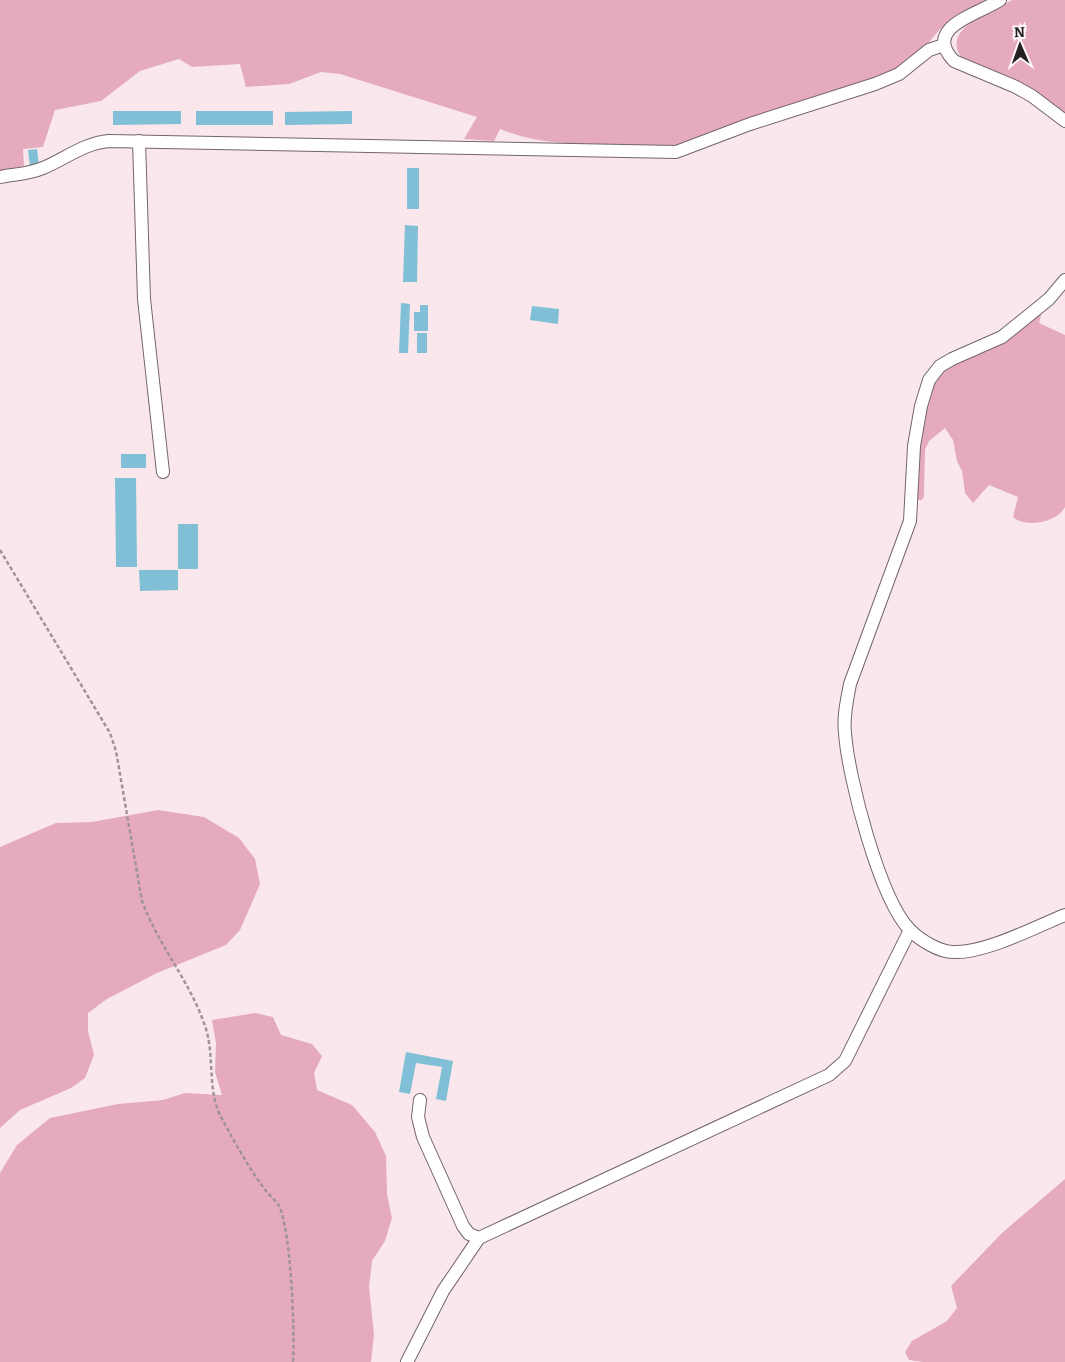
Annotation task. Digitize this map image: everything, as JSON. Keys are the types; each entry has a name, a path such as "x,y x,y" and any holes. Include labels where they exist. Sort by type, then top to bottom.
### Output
{"street":[{"path":"1000,0 965,18 946,32 944,51 954,61 1024,92 1065,121"},
{"path":"0,177 22,175 42,168 94,142 676,152 750,124 875,84 899,74 929,50 944,45"},
{"path":"139,142 144,299 163,472"},
{"path":"1065,280 1043,304 1002,337 940,366 929,380 921,406 914,446 913,502 910,521 850,684 844,731 860,806 885,886 894,905 910,930 932,945 954,952 992,944 1065,915"},
{"path":"407,1362 443,1291 479,1238 829,1075 845,1061 910,930"},
{"path":"420,1100 418,1117 423,1137 463,1226 470,1234 479,1238"}],"path":[{"path":"0,550 110,733 116,751 142,901 148,917 187,986 205,1026 211,1058 211,1077 219,1113 262,1187 278,1205 283,1222 290,1277 294,1337 293,1362"}],"shaded area":[{"path":"0,0 993,0 964,13 940,29 920,53 898,70 687,145 648,146 568,143 527,138 500,129 494,141 464,139 477,117 340,74 321,72 289,84 246,87 240,64 192,67 179,59 140,71 101,101 55,110 43,147 23,149 24,166 0,171"},
{"path":"1012,0 1065,0 1065,115 961,57 957,47 958,37 963,29 982,15"},
{"path":"1042,312 1039,323 1065,335 1065,507 1055,517 1048,520 1033,523 1018,520 1013,517 1018,497 989,485 973,503 965,493 962,471 957,461 953,440 945,428 929,441 925,450 924,496 922,500 917,500 919,449 931,384 941,371"},
{"path":"158,810 204,817 239,838 255,859 260,884 240,930 226,945 157,973 107,999 88,1013 88,1031 94,1055 85,1078 71,1088 20,1110 0,1128 0,847 56,823 92,822"},
{"path":"255,1013 273,1017 281,1035 312,1044 322,1056 314,1073 317,1090 352,1105 375,1132 386,1156 387,1194 392,1218 385,1241 372,1261 369,1287 374,1334 371,1362 0,1362 0,1173 17,1145 50,1118 118,1104 163,1100 185,1093 222,1095 215,1072 216,1043 212,1020"},
{"path":"1065,1179 1065,1362 924,1362 909,1360 905,1352 912,1341 947,1321 957,1308 951,1286 1002,1233"}],"building":[{"path":"113,111 181,111 181,124 113,125"},
{"path":"196,111 273,111 273,125 196,125"},
{"path":"352,111 352,124 285,125 285,112"},
{"path":"37,149 39,166 30,166 28,150"},
{"path":"407,168 419,168 419,209 407,209"},
{"path":"405,225 418,226 417,282 403,282"},
{"path":"401,303 410,304 408,353 399,353"},
{"path":"420,305 428,305 428,331 414,331 414,312 420,312"},
{"path":"532,306 559,309 558,324 530,320"},
{"path":"417,333 427,333 427,353 417,353"},
{"path":"121,454 146,454 146,468 121,468"},
{"path":"115,478 136,478 137,567 116,567"},
{"path":"178,524 198,524 198,569 178,569"},
{"path":"139,570 178,570 178,590 140,591"},
{"path":"406,1052 453,1061 446,1101 436,1099 442,1067 416,1063 410,1094 399,1092"}]}
